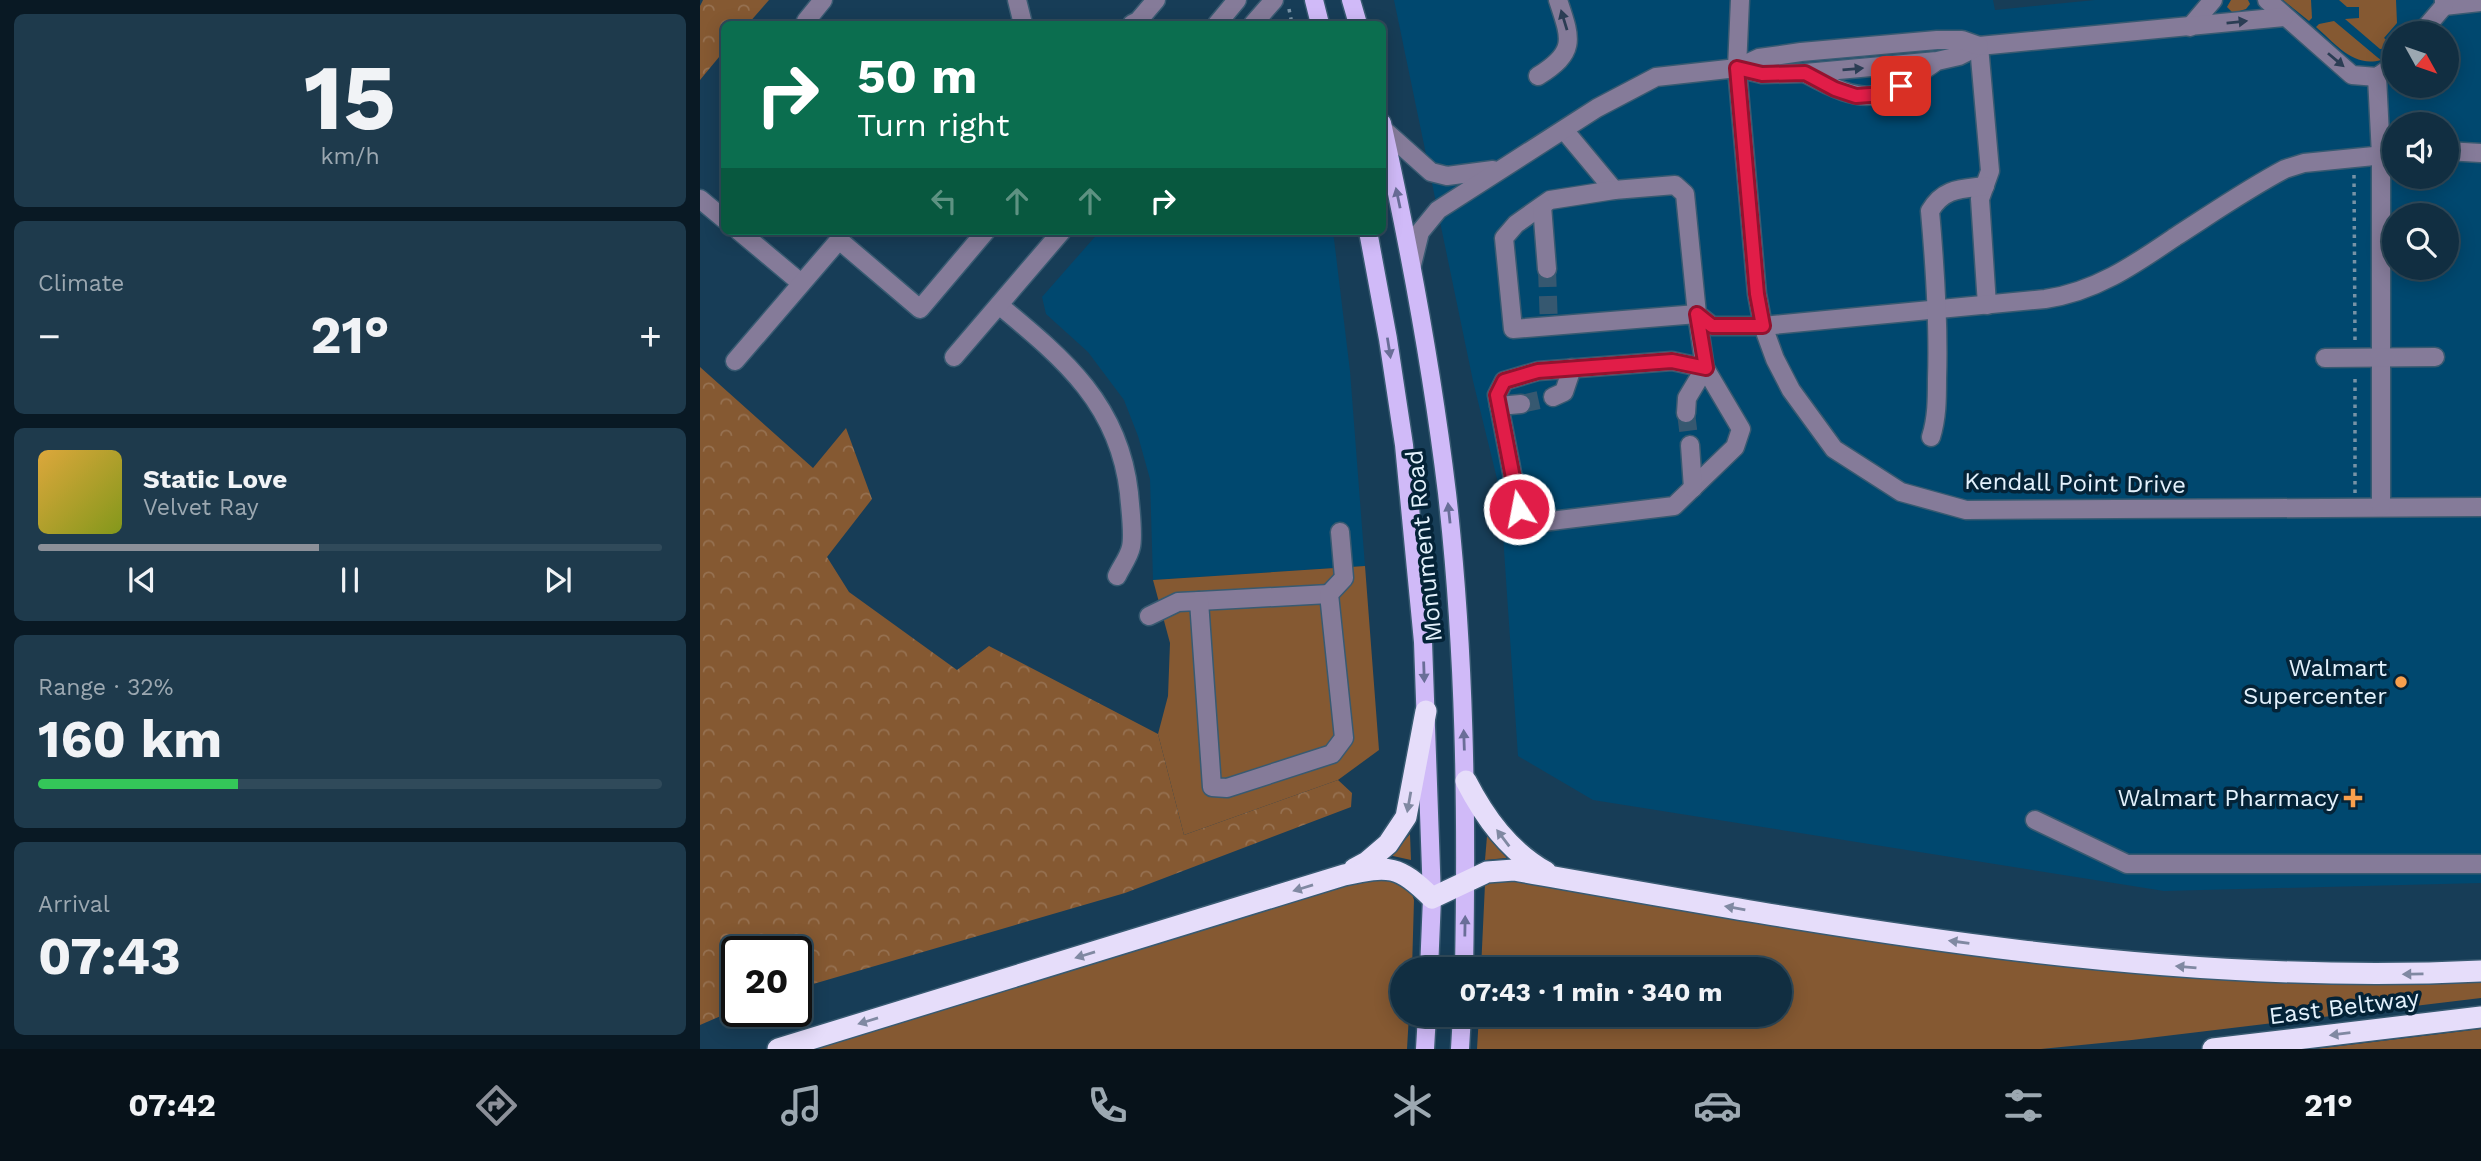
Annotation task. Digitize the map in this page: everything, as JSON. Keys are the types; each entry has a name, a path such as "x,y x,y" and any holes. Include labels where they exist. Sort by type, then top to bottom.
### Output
{"highway":[{"path":"1344,875 1367,862 1388,844 1406,817 1426,711"},
{"path":"1466,781 1478,804 1510,848 1557,878"},
{"path":"778,1049 1369,869 1392,869 1410,876 1432,898 1487,872 1514,870 1913,936 2087,959 2238,972 2416,974 2481,971"},
{"name":"East Beltway","path":"2213,1049 2481,1017"}],"main road":[{"path":"1314,0 1319,21"},
{"path":"1351,0 1357,21"},
{"name":"Monument Road","path":"1386,140 1412,265 1448,503 1453,554 1466,781 1464,957"},
{"name":"Monument Road","path":"1369,235 1404,445 1423,642 1432,898 1430,957"},
{"path":"1425,1049 1426,1027"},
{"path":"1460,1049 1461,1027"}],"street":[{"path":"806,21 823,0"},
{"path":"1017,0 1022,21"},
{"path":"1138,21 1156,0"},
{"path":"1220,21 1237,0"},
{"path":"1256,21 1274,0"},
{"path":"1538,76 1556,65 1568,47 1568,29 1558,0"},
{"name":"Kendall Point Drive","path":"1740,0 1737,68 1757,294 1763,326 1775,359 1791,390 1834,449 1901,492 1966,510 2481,507"},
{"path":"2190,27 2213,0"},
{"path":"2267,0 2352,75 2377,77 2382,73"},
{"path":"2430,21 2444,3 2481,2"},
{"path":"1737,68 1762,74 1805,73 1937,61 1959,56 1979,46 2284,17"},
{"path":"1412,265 1420,232 1438,210 1597,108 1656,77 1737,68 1759,58 1801,52 1937,40 1962,40 1979,46"},
{"path":"1979,46 1990,171 1980,199 1987,304"},
{"path":"1805,73 1835,89 1856,96 1884,94 1901,86 1937,61"},
{"path":"2377,77 2382,112"},
{"path":"1386,129 1431,172 1447,176 1506,167"},
{"path":"1564,130 1614,190"},
{"path":"2459,152 2481,153"},
{"path":"1706,368 1672,361 1538,371 1504,381 1497,395 1519,509 1534,523 1674,506 1735,447 1741,429 1706,368 1697,314 1685,194 1675,184 1550,200 1516,224 1504,238 1513,329 1697,314 1712,326 1763,326 2045,299 2078,293 2103,283 2137,263 2285,169 2304,163 2382,156"},
{"path":"1931,438 1936,422 1938,309 1930,211 1937,199 1955,190 1985,186"},
{"path":"2381,507 2381,358 2387,189"},
{"path":"700,199 721,216"},
{"path":"1542,206 1547,269"},
{"path":"748,235 801,284"},
{"path":"735,361 839,240 920,309 983,235"},
{"path":"954,358 1059,235"},
{"path":"999,305 1052,349 1076,374 1094,396 1115,432 1126,468 1132,546 1117,576"},
{"path":"2325,358 2435,357"},
{"path":"1553,397 1564,392 1572,368"},
{"path":"1686,413 1687,398 1706,368"},
{"path":"1499,406 1521,404"},
{"path":"1690,445 1693,488"},
{"path":"1149,615 1178,602 1329,594 1344,578 1340,531"},
{"path":"1199,601 1212,787 1227,788 1332,754 1344,738 1329,594"},
{"path":"2035,820 2127,864 2481,864"}],"path":[{"path":"1287,0 1292,11 1292,21"},
{"path":"2354,173 2355,494"}],"shaded area":[{"path":"1394,0 1993,0 1995,10 2095,0 2481,0 2481,883 2164,891 1593,800 1518,756 1500,491 1473,381"},
{"path":"1096,235 1333,235 1350,371 1365,566 1153,580 1150,479 1124,400 1088,352 1046,314 1042,297"}],"green space":[{"path":"703,0 769,0 751,21 721,21 721,55 700,80 700,6"},
{"path":"2231,0 2248,0 2250,4 2246,9 2233,13 2227,7"},
{"path":"2283,0 2311,0 2312,18 2309,21"},
{"path":"2339,0 2396,0 2397,21 2382,21 2382,49 2345,19 2359,18 2359,7 2347,7"},
{"path":"2334,21 2381,60 2371,62 2353,57 2316,27"},
{"path":"700,367 813,468 846,428 872,499 827,557 849,592 957,670 989,646 1158,734 1184,835 1338,780 1352,793 1351,807 1125,893 812,984 812,936 721,936 721,1016 700,1025"},
{"path":"1365,566 1379,750 1338,780 1184,835 1158,734 1168,696 1170,643 1153,580"},
{"path":"1410,834 1411,860 1393,856 1392,855"},
{"path":"1487,836 1506,857 1506,858 1485,860"},
{"path":"1372,878 1392,880 1408,888 1414,900 1412,957 1390,957 1390,1027 1408,1027 1407,1049 804,1049 1310,894"},
{"path":"1515,879 1917,941 2481,979 2481,998 2041,1049 1477,1049 1478,1027 1792,1027 1792,957 1482,957 1485,884"},
{"path":"2481,1029 2481,1049 2315,1049"}],"tunnel":[{"path":"1547,269 1549,326"},
{"path":"1521,404 1553,397"},
{"path":"1686,413 1690,445"}],"place":[{"name":"Walmart Supercenter","path":"2401,682"},
{"name":"Walmart Pharmacy","path":"2353,798"}],"route":[{"path":"1519,509 1497,395 1504,381 1538,371 1672,361 1706,368 1697,314 1712,326 1763,326 1757,294 1737,68 1762,74 1805,73 1835,89 1856,96 1884,94 1901,86"}]}
